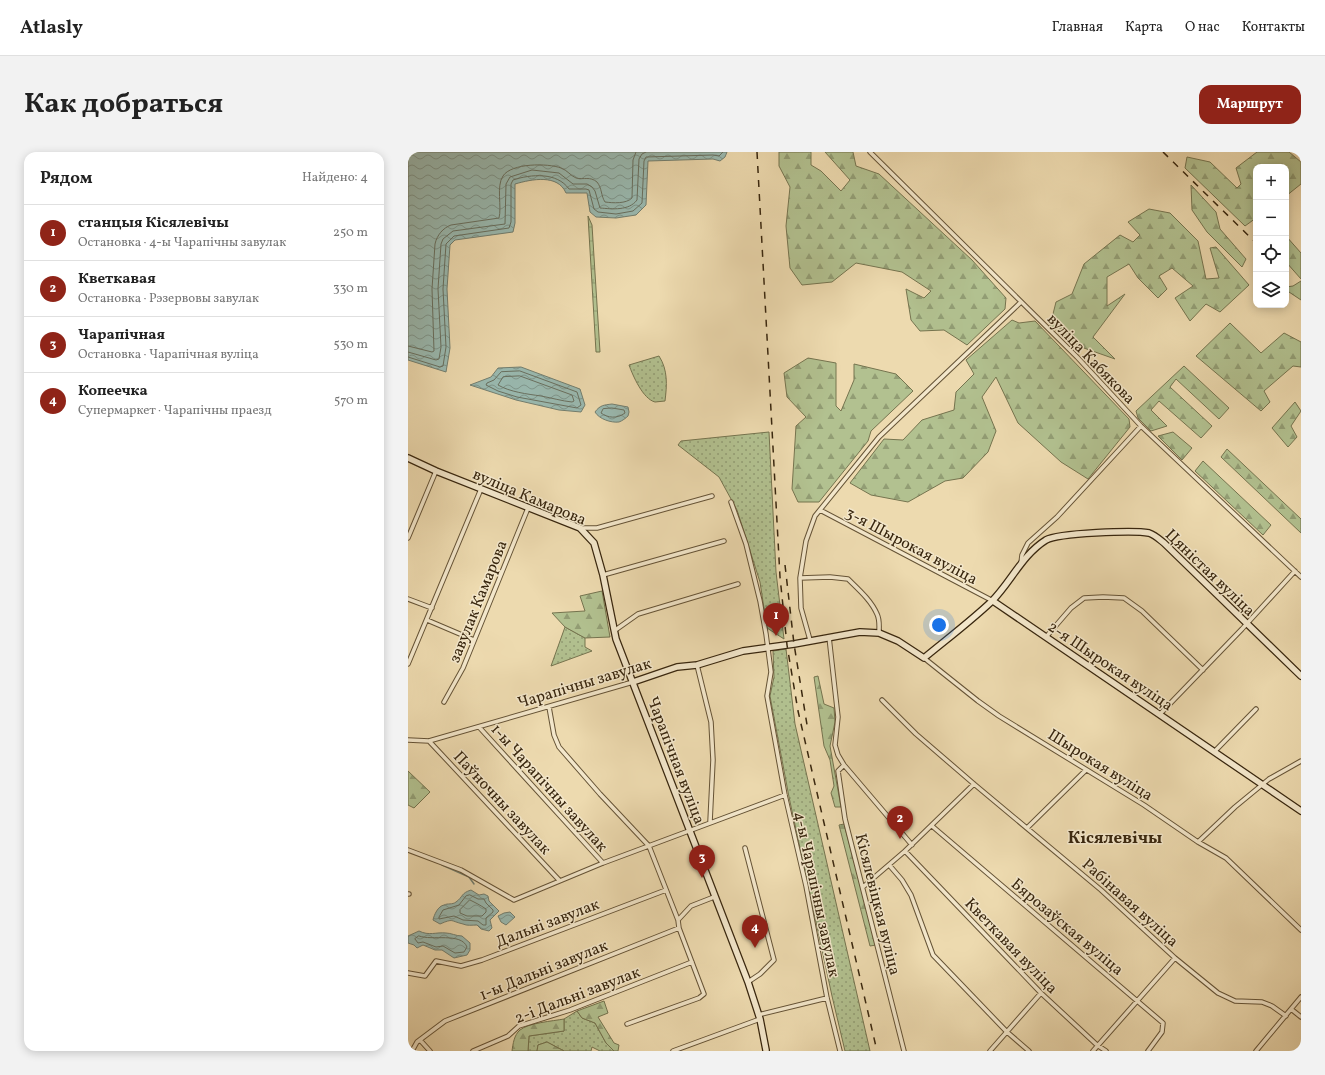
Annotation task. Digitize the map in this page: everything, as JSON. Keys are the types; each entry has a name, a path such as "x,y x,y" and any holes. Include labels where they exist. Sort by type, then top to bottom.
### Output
{"street":[{"name":"вуліца Кабякова","path":"870,152 1077,356 1141,426 1301,577"},
{"path":"810,640 802,608 800,578 806,541 815,516 879,437 1021,302"},
{"path":"1020,564 1022,555 1028,543 1057,517 1141,426"},
{"name":"вуліца Камарова","path":"408,458 580,528 594,543 603,575 614,631 633,682"},
{"path":"408,538 436,470"},
{"path":"408,664 481,489"},
{"path":"580,528 597,528 712,496"},
{"name":"4-ы Чарапічны завулак","path":"731,502 753,568 768,647 771,672 767,696 785,795 806,886 827,998 840,1051"},
{"name":"завулак Камарова","path":"444,702 463,668 528,508"},
{"name":"3-я Шырокая вуліца","path":"820,510 993,601"},
{"name":"Цяністая вуліца","path":"924,658 993,601 1020,564 1037,546 1053,537 1064,535 1123,532 1148,533 1157,537 1164,543 1301,676"},
{"path":"603,575 724,541"},
{"path":"1160,714 1247,624 1295,571"},
{"path":"800,578 830,577 848,579 868,601 877,614 880,621 879,633"},
{"path":"614,631 638,614 738,584"},
{"path":"1046,637 1071,608 1084,598 1103,596 1124,598 1142,611 1203,670"},
{"path":"408,599 432,608"},
{"name":"2-я Шырокая вуліца","path":"993,601 1301,811"},
{"path":"427,620 474,640"},
{"name":"Шырокая вуліца","path":"768,647 791,645 810,640 860,632 879,633 898,641 924,658 999,716 1144,805 1198,842 1226,858 1301,930"},
{"path":"829,637 838,717 835,745 838,755 844,765 912,845"},
{"name":"Чарапічны завулак","path":"408,740 429,741 633,682 677,667 697,665 743,651 768,647"},
{"path":"697,665 711,722 713,760 710,822"},
{"name":"Чарапічная вуліца","path":"633,682 714,897 748,982 759,1017 766,1051"},
{"name":"Рабінавая вуліца","path":"882,700 916,734 1101,890 1175,958 1218,993 1235,1001 1262,1002 1272,1006 1286,1016"},
{"path":"548,707 554,734 559,747 600,794 649,846 678,920 679,928 704,994 699,998 627,1024"},
{"path":"1214,752 1256,709"},
{"name":"1-ы Чарапічны завулак","path":"479,727 603,863"},
{"name":"Паўночны завулак","path":"429,741 558,880"},
{"path":"1198,842 1235,807 1269,779 1301,760"},
{"name":"Кісялевіцкая вуліца","path":"844,765 838,771 844,812 904,1051"},
{"path":"1027,828 1086,770"},
{"path":"863,887 890,866 974,784"},
{"name":"4-ы Чарапічны завулак","path":"408,850 461,870 514,900 558,880 785,795"},
{"name":"Бярозаўская вуліца","path":"932,826 1163,1023 1162,1032 1148,1051"},
{"path":"745,848 774,960 760,974 748,982"},
{"name":"Кветкавая вуліца","path":"906,851 1041,993 1097,1045 1106,1051"},
{"path":"890,866 902,880 911,895 933,955 1007,1032 1029,1051"},
{"name":"Дальні завулак","path":"408,973 425,976 436,961 461,966 482,960 666,890"},
{"path":"678,920 691,906 714,897"},
{"name":"1-ы Дальні завулак","path":"412,1051 417,1042 444,1021 679,928"},
{"path":"1093,1051 1175,958"},
{"name":"2-і Дальні завулак","path":"473,1051 508,1036 519,1026 570,1010 692,962"},
{"path":"990,1051 1041,993"},
{"path":"1256,1051 1301,997"},
{"name":"4-ы Чарапічны завулак","path":"673,1051 759,1017 827,998"},
{"path":"1291,1009 1301,1017"},
{"path":"420,1040 430,1051"}],"green space":[{"path":"779,152 811,152 811,165 821,171 841,191 850,180 825,152 853,152 856,166 879,174 972,260 1006,298 1005,309 967,345 944,330 920,331 911,320 906,289 924,298 931,291 902,272 856,263 832,282 802,285 790,268 786,226 790,187 779,166"},
{"path":"1257,152 1289,152 1301,162 1301,184 1289,194 1289,164 1253,164 1253,220 1245,226 1185,168 1187,157 1210,162 1237,188 1241,184 1236,168"},
{"path":"1191,185 1216,212 1220,229 1246,259 1242,267 1207,232 1192,210"},
{"path":"1149,209 1170,213 1198,241 1206,279 1219,278 1210,248 1216,247 1249,285 1220,312 1206,304 1190,321 1175,298 1193,286 1172,268 1159,276 1167,289 1158,298 1138,278 1129,264 1107,277 1107,306 1125,294 1093,337 1115,359 1081,347 1050,326 1056,302 1072,294 1084,264 1120,235 1133,242 1140,235 1128,222"},
{"path":"588,216 592,225 600,352 596,352"},
{"path":"1289,239 1301,253 1301,279 1289,265"},
{"path":"1301,281 1301,300 1289,292 1289,287"},
{"path":"1012,320 1019,323 1035,321 1129,419 1130,427 1088,479 1061,462 1018,423 996,377 982,397 996,431 988,452 963,478 945,481 908,502 871,495 850,483 884,439 903,440 922,420 954,410 956,392 974,374 966,360"},
{"path":"1230,323 1261,353 1284,333 1301,342 1301,367 1293,366 1264,391 1270,402 1261,411 1196,356"},
{"path":"659,356 665,372 666,395 665,401 655,402 643,392 629,365"},
{"path":"808,358 836,363 836,406 841,411 854,380 854,364 896,374 913,391 871,431 868,441 819,502 798,502 792,489 796,426 806,417 787,397 784,373"},
{"path":"1184,366 1229,408 1219,419 1176,379 1170,387 1212,426 1201,438 1159,401 1151,410 1167,426 1151,431 1138,418 1136,411"},
{"path":"1295,402 1301,411 1291,426 1297,437 1288,447 1272,428"},
{"path":"769,432 776,572 784,639 767,628 760,582 737,510 719,477 678,445 681,441"},
{"path":"1173,432 1192,448 1182,460 1158,436"},
{"path":"1227,449 1301,519 1301,533 1221,457"},
{"path":"1203,461 1271,525 1263,535 1195,471"},
{"path":"602,591 610,637 585,638 565,627 552,613 585,611 580,596"},
{"path":"565,627 585,638 585,647 592,651 551,666"},
{"path":"786,649 795,724 870,1051 845,1051 789,797 770,696 774,677 773,651"},
{"path":"818,676 824,704 834,708 835,722 830,746 841,807 835,807 831,793 834,786 830,760 824,746 814,677"},
{"path":"408,771 430,792 414,808 408,805"},
{"path":"844,824 876,945 870,946 839,825"},
{"path":"604,1001 608,1013 598,1017 614,1043 619,1045 618,1051 614,1051 606,1043 595,1023 582,1018 577,1011"},
{"path":"577,1011 582,1018 595,1023 606,1043 614,1051 600,1051 592,1047 591,1051 564,1051 547,1042 538,1045 537,1051 528,1051 529,1036 564,1031 564,1019"},
{"path":"564,1019 564,1031 529,1036 528,1051 512,1051 516,1034 520,1030 535,1024"},
{"path":"547,1042 564,1051 537,1051 538,1045"}],"water":[{"path":"408,152 727,152 725,157 720,161 713,159 648,161 646,205 636,215 616,218 596,217 590,212 587,193 566,193 562,187 551,180 536,180 515,184 515,223 513,232 455,240 450,245 447,289 450,348 446,372 408,360"},
{"path":"521,367 580,389 585,405 581,412 559,410 516,400 470,385 491,377 498,368"},
{"path":"612,404 628,407 628,416 619,422 612,422 602,419 595,412 602,406"},
{"path":"471,890 479,895 484,894 488,896 489,901 499,911 490,920 492,928 489,931 481,929 477,925 466,925 454,921 448,921 440,924 433,920 435,913 440,907 446,904 454,903 465,892"},
{"path":"510,912 515,917 506,925 501,922 498,916"},
{"path":"419,931 432,934 448,933 462,936 470,943 470,950 467,955 454,958 442,950 435,950 423,945 417,948 408,943 408,936"}],"waterway":[{"path":"442,865 469,877 474,884"}],"railway":[{"path":"757,152 780,577 787,645 798,711 877,1051"},
{"path":"1163,152 1253,240"},
{"path":"785,565 794,644 808,731"}],"place":[{"name":"станцыя Кісялевічы","path":"776,636"},
{"name":"Кветкавая","path":"900,839"},
{"name":"Чарапічная","path":"702,878"},
{"name":"Копеечка","path":"755,948"}],"district":[{"name":"Кісялевічы","path":"1115,837"}]}
